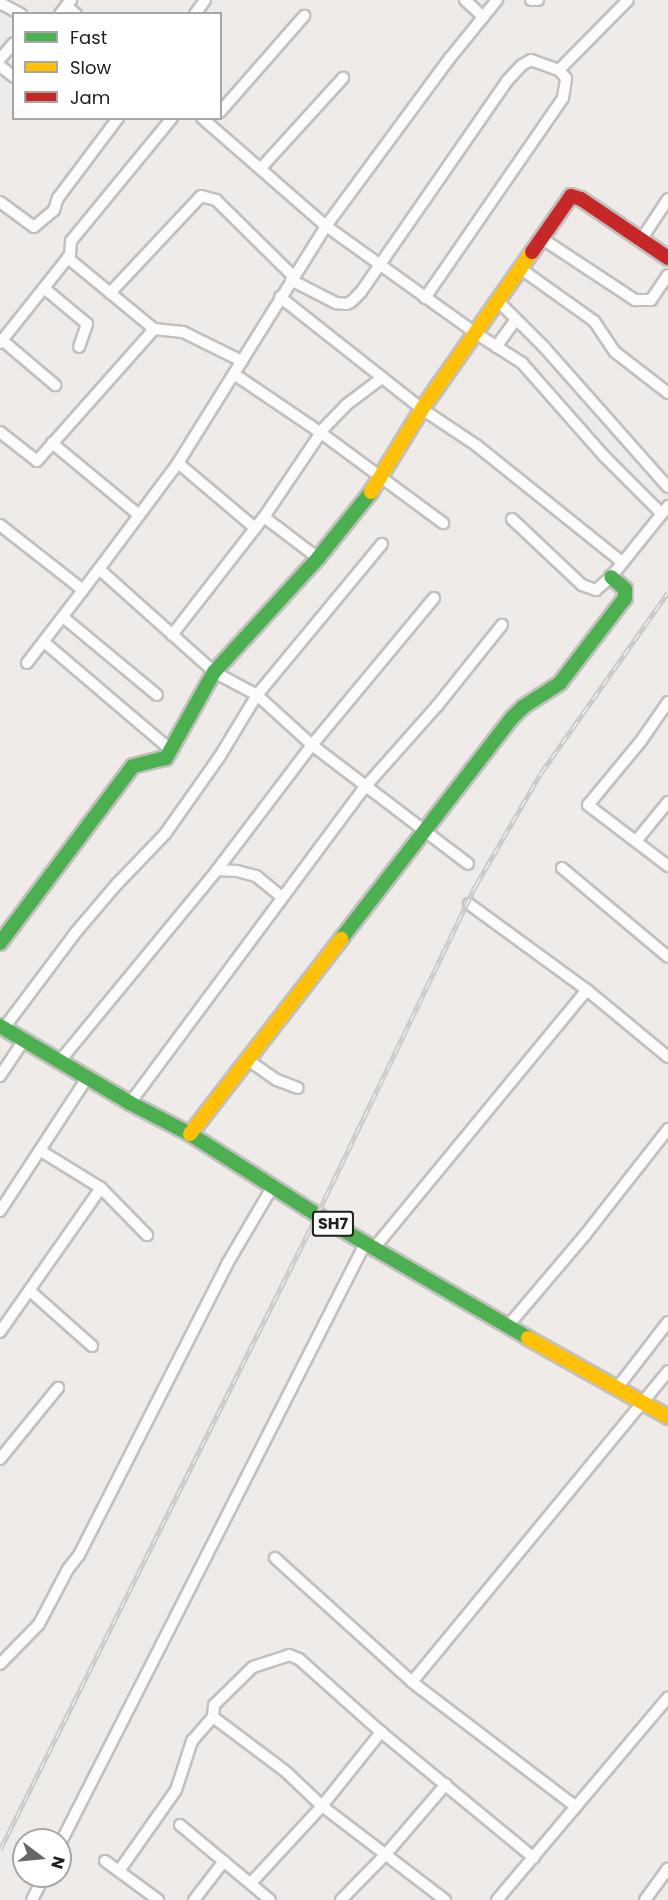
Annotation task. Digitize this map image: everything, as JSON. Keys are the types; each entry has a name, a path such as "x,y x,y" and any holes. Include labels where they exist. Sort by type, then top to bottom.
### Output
{"street":[{"path":"465,0 483,17"},
{"path":"27,663 178,463 326,226 496,0"},
{"path":"531,0 538,0"},
{"path":"559,70 628,0"},
{"path":"0,3 17,12"},
{"path":"222,110 304,16"},
{"path":"0,59 12,45"},
{"path":"110,293 201,196 216,200 292,278 336,303 346,304 361,292 507,81 531,60 559,70 566,78 563,98 425,298"},
{"path":"0,66 12,75"},
{"path":"261,168 343,78"},
{"path":"0,202 34,227 54,210 58,198 116,120"},
{"path":"55,385 1,342 68,258 72,252 71,241 170,120"},
{"path":"208,121 326,226 535,374 604,456 664,509 610,577 596,590 586,588 512,519"},
{"path":"0,943 134,766 166,758 214,672 318,558 382,477 422,409 477,334 571,196 581,199 668,258"},
{"path":"641,240 668,199"},
{"path":"541,238 635,300 651,300 668,275"},
{"path":"68,258 154,329 183,332 242,361"},
{"path":"520,269 594,321 615,352 668,393"},
{"path":"44,288 87,324 79,347"},
{"path":"280,297 422,409 476,445 621,561"},
{"path":"499,302 590,397 668,487"},
{"path":"496,347 516,319"},
{"path":"0,432 37,461 154,329"},
{"path":"234,374 321,433 443,523"},
{"path":"172,634 264,517 321,433 346,405 382,378"},
{"path":"52,443 139,515"},
{"path":"178,463 255,528"},
{"path":"264,517 318,558"},
{"path":"0,525 84,590"},
{"path":"2,1027 83,924 117,884 165,834 220,756 257,695 382,544"},
{"path":"99,569 214,672 257,695 312,745 468,864"},
{"path":"190,1134 513,718 532,700 560,683 625,598 625,589 610,577"},
{"path":"59,1062 217,870 312,745 434,598"},
{"path":"63,617 157,695"},
{"path":"130,1103 365,787 437,706 502,625"},
{"path":"44,642 171,750"},
{"path":"668,702 641,741 588,806 637,840 668,866"},
{"path":"637,840 668,802"},
{"path":"562,868 668,957"},
{"path":"217,870 237,871 256,876 282,897"},
{"path":"469,904 587,990 668,1057"},
{"path":"68,1828 371,1245 587,990"},
{"name":"SH7","path":"2,1027 130,1103 190,1134 507,1327 668,1417"},
{"path":"0,1076 24,1040"},
{"path":"248,1059 277,1080 298,1088"},
{"path":"1,1206 41,1150 87,1078"},
{"path":"507,1327 585,1235 668,1128"},
{"path":"41,1150 101,1188 147,1235"},
{"path":"0,1665 39,1624 84,1544 227,1264 273,1186"},
{"path":"0,1332 101,1188"},
{"path":"30,1291 92,1346"},
{"path":"617,1388 668,1322"},
{"path":"412,1682 668,1371"},
{"path":"0,1459 58,1388"},
{"path":"275,1558 412,1682 576,1807"},
{"path":"119,1871 177,1790 192,1741 213,1717 214,1705 253,1667 289,1655 299,1659 381,1732 534,1858"},
{"path":"497,1900 668,1698"},
{"path":"213,1717 285,1771 322,1806 445,1900"},
{"path":"251,1883 322,1806 381,1732"},
{"path":"341,1900 386,1854 446,1784"},
{"path":"180,1825 270,1900"},
{"path":"105,1861 158,1900"},
{"path":"194,1900 224,1861"},
{"path":"645,1900 668,1868"}],"railway":[{"path":"0,1850 317,1215 476,885 541,773 668,592"}],"traffic: fast":[{"path":"0,943 133,766 166,758 214,672 318,558 371,492"},
{"path":"341,939 512,718 523,707 560,683 625,598 625,589 611,577"},
{"path":"0,1026 130,1103 190,1134 317,1215 528,1338"}],"traffic: slow":[{"path":"371,492 422,409 532,252"},
{"path":"190,1134 341,939"},
{"path":"528,1338 668,1417"}],"traffic: jam":[{"path":"532,252 571,196 581,199 668,258"}]}
